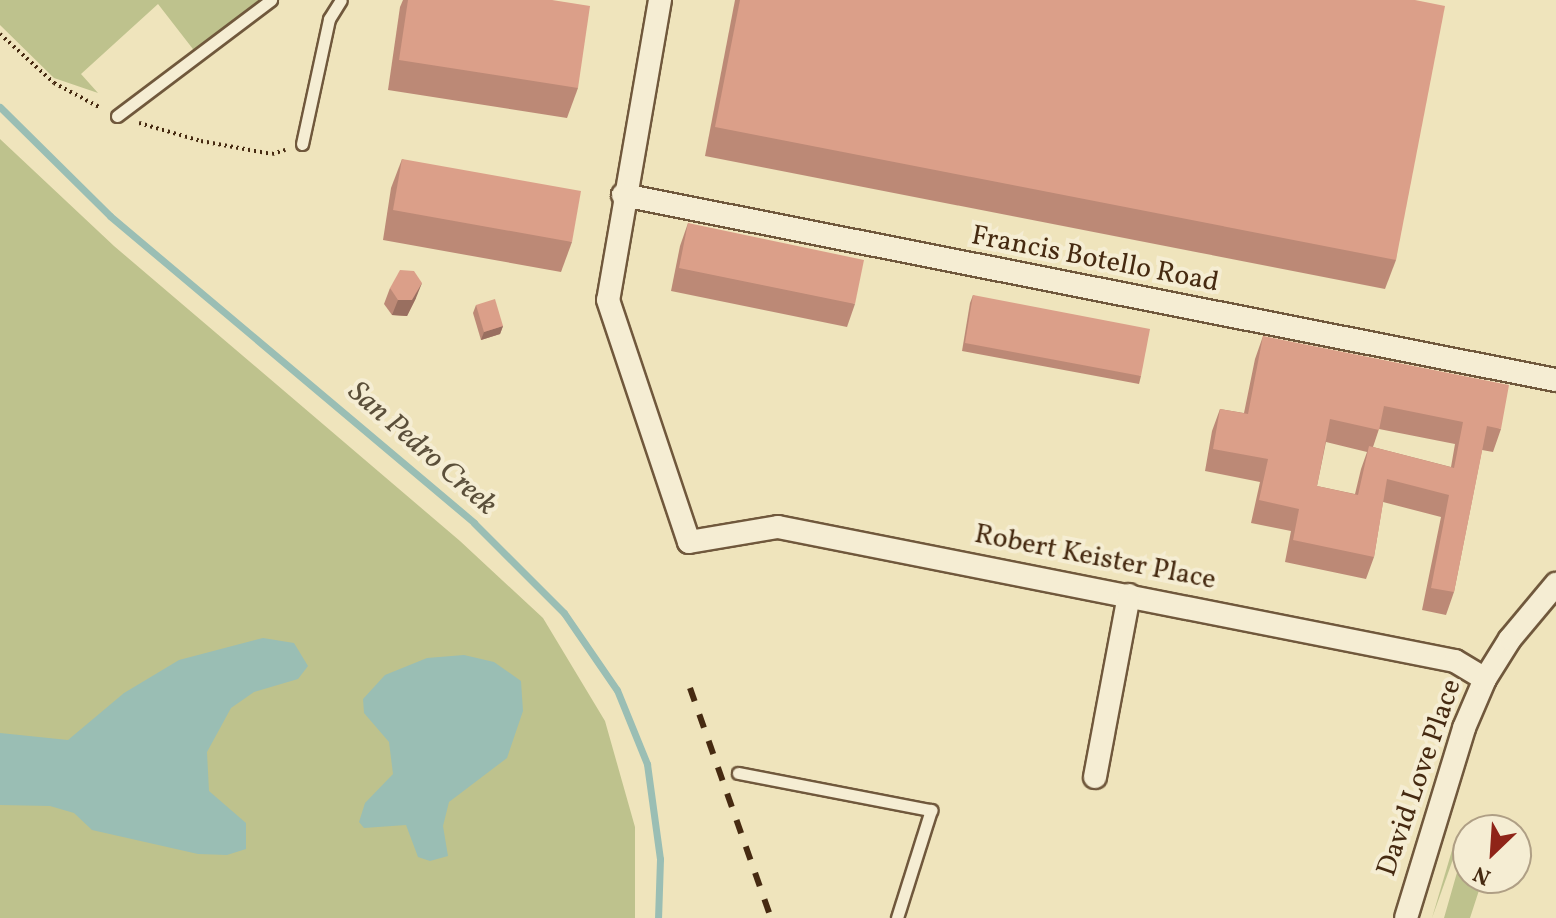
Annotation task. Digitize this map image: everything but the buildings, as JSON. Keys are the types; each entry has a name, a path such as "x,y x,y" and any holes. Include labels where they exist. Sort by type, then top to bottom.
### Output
{"street":[{"path":"623,195 660,0"},
{"name":"Francis Botello Road","path":"623,195 1556,380"},
{"name":"Robert Keister Place","path":"623,195 608,300 689,542 778,527 1455,661 1485,679"},
{"name":"David Love Place","path":"1406,918 1464,728 1485,679 1510,639 1556,584"},
{"path":"1095,777 1129,595"}],"lane":[{"path":"117,116 271,0"},
{"path":"302,144 329,19 341,0"},
{"path":"738,773 931,810 897,918"}],"green space":[{"path":"0,0 265,0 196,53 158,4 81,74 98,93 54,78 0,25"},
{"path":"0,139 114,246 460,541 543,618 605,721 635,827 635,918 0,918"},
{"path":"1452,850 1452,862 1432,918"},
{"path":"1452,890 1452,894 1478,894 1470,918 1444,918"}],"water":[{"path":"263,638 294,643 308,666 298,679 254,692 231,708 207,752 209,791 246,823 246,849 227,855 198,854 92,830 74,813 50,806 0,805 0,733 68,740 124,693 179,660"},
{"path":"464,655 494,662 521,681 523,711 507,758 449,802 443,826 448,856 430,861 418,857 406,825 364,828 359,822 365,803 393,774 389,742 364,713 363,699 385,675 427,658"}],"waterway":[{"name":"San Pedro Creek","path":"0,107 110,216 474,523 564,613 617,690 647,764 660,859 658,918"}],"railway":[{"path":"690,688 771,918"}]}
